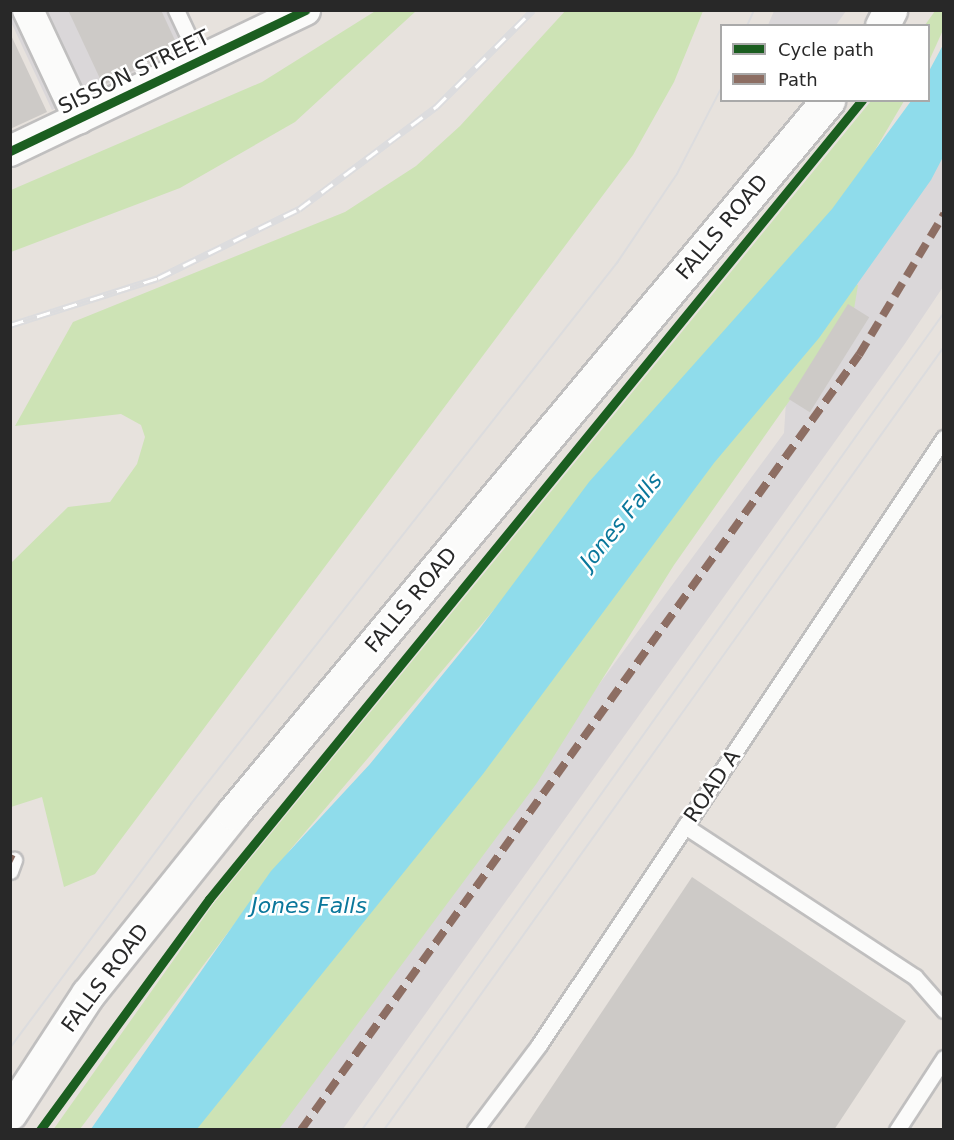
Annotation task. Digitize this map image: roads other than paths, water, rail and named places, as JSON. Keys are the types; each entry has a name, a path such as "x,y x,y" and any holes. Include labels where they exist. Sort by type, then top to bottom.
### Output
{"main road":[{"path":"883,24 890,10"},
{"name":"FALLS ROAD","path":"10,1113 88,994 233,813 826,102"}],"street":[{"path":"28,10 79,119"},
{"name":"SISSON STREET","path":"10,151 305,10"}],"lane":[{"path":"176,10 200,61"},
{"name":"ROAD A","path":"475,1130 539,1046 944,438"},
{"path":"686,826 915,976 944,1010"},
{"path":"897,1130 944,1058"}],"water":[{"name":"Jones Falls","path":"943,45 943,157 931,180 819,338 714,463 483,774 197,1129 91,1129 271,871 370,764 478,631 589,482 832,209 910,102 930,102 930,69"}],"tram line":[{"path":"748,24 754,10"},
{"path":"10,1048 191,804 617,263 677,174 720,91"},
{"path":"362,1130 944,313"},
{"path":"384,1130 944,347"}],"railway":[{"path":"10,325 158,278 299,209 436,107 533,10"}]}
